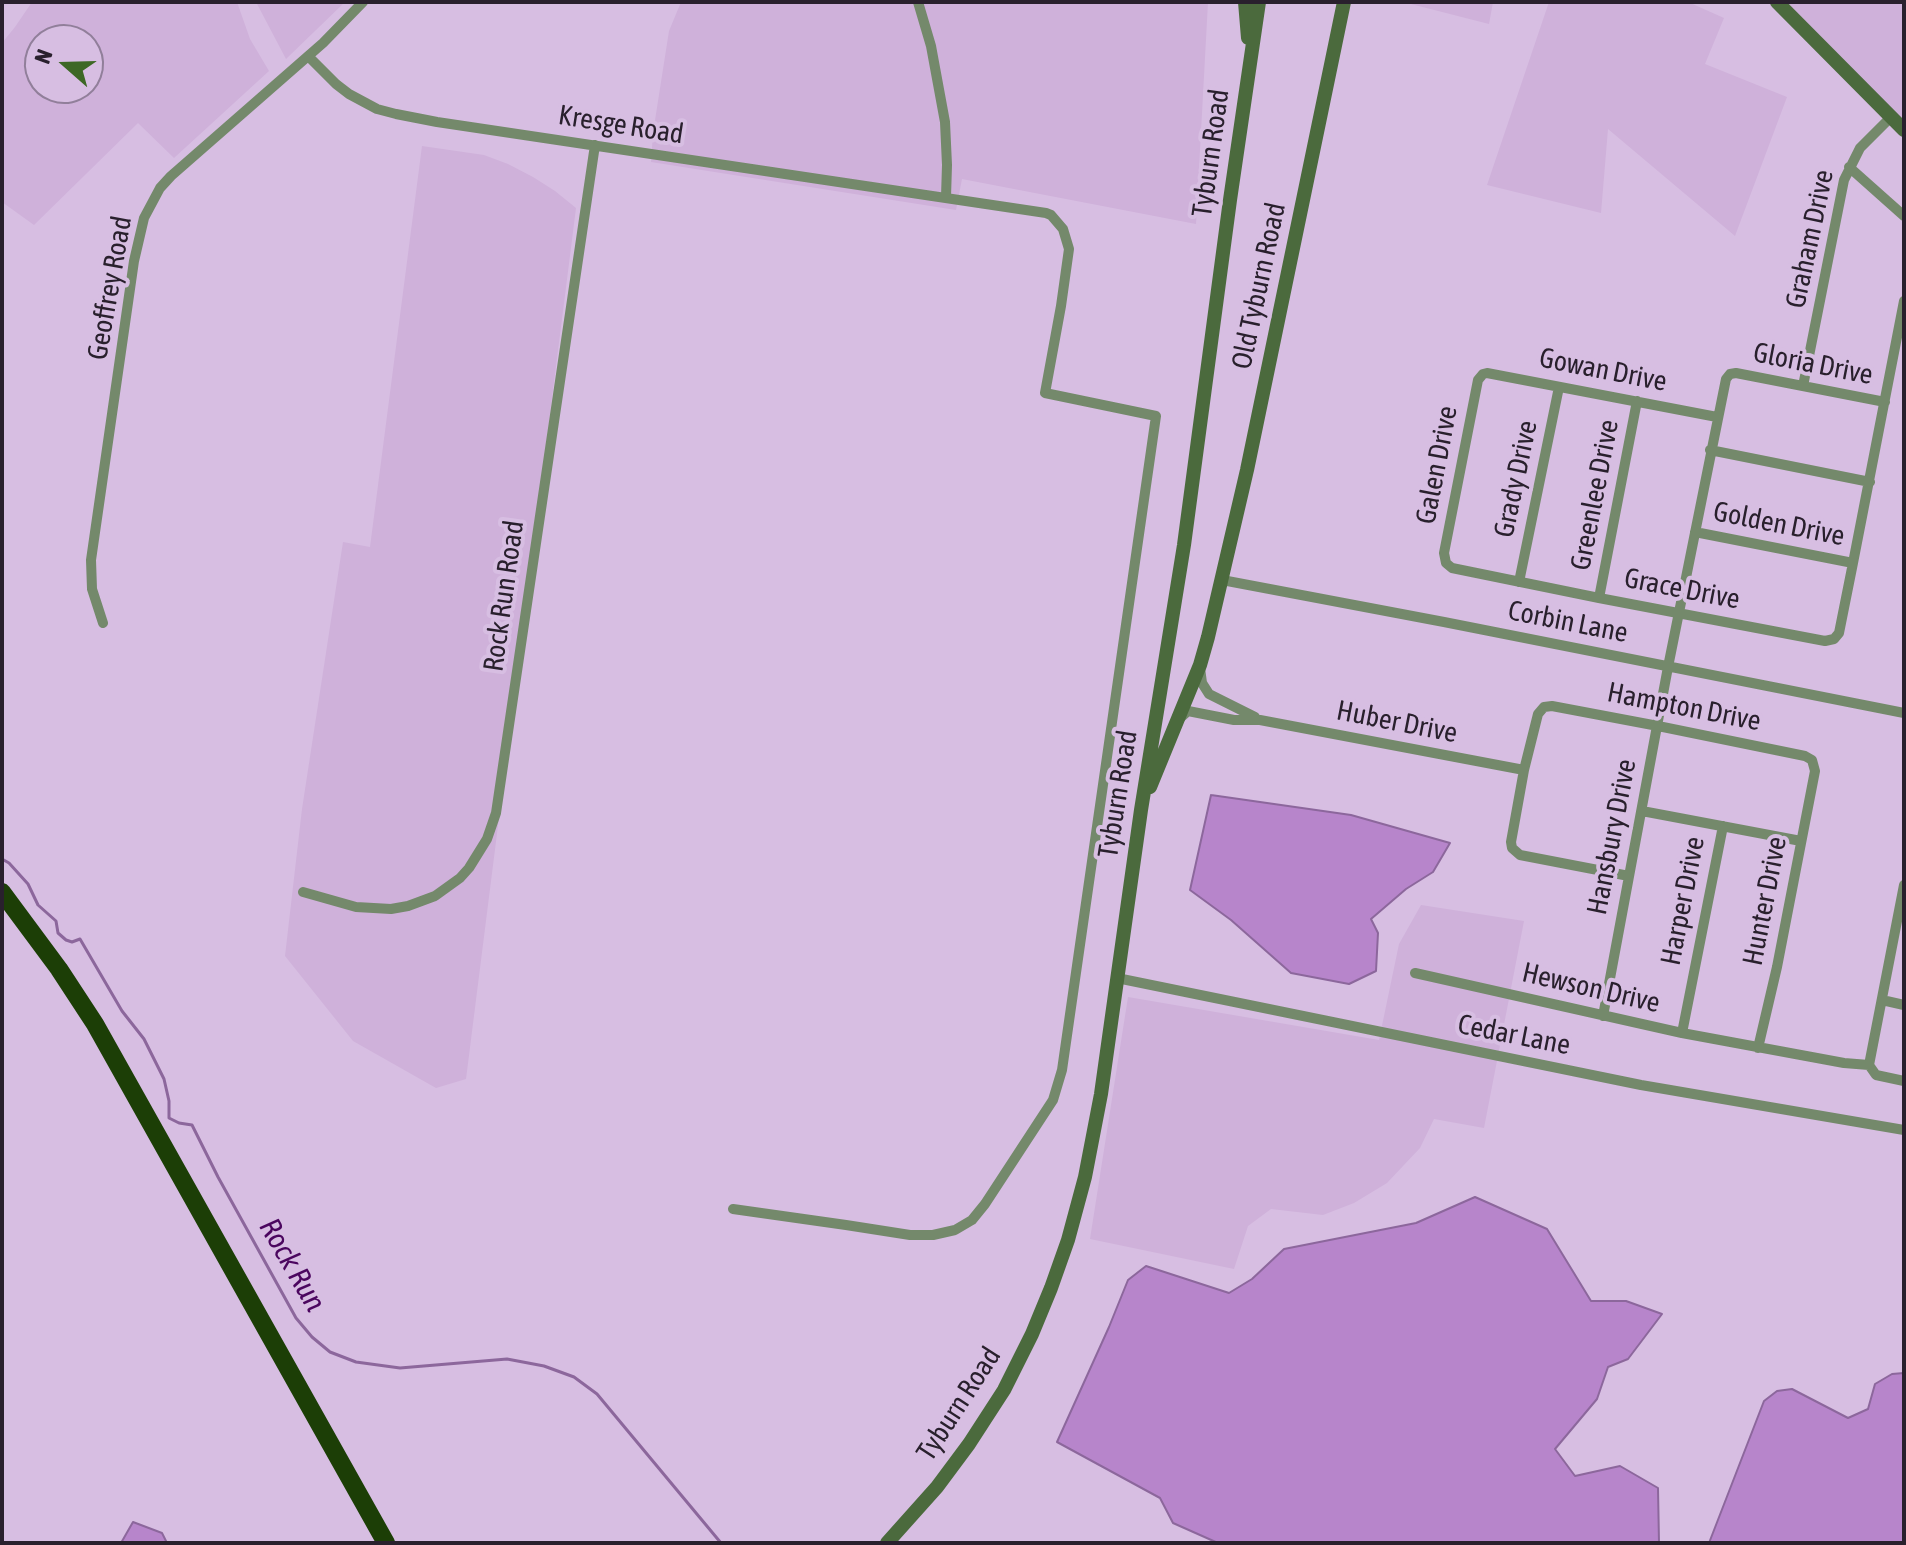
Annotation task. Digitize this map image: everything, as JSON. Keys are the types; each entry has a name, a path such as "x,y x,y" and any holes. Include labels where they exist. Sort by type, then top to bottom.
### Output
{"highway":[{"path":"2,892 59,969 100,1034 386,1543"},
{"path":"2,911 50,976 101,1058 373,1543"}],"main road":[{"path":"1245,2 1249,70"},
{"name":"Tyburn Road","path":"887,1543 937,1487 1004,1390 1048,1296 1068,1240 1085,1177 1101,1094 1141,810 1184,545 1259,2"},
{"name":"Old Tyburn Road","path":"1141,810 1200,665 1222,580 1344,2"},
{"path":"1777,2 1904,130"}],"street":[{"name":"Geoffrey Road","path":"103,623 92,589 91,560 134,261 144,218 160,188 171,176 308,56 363,2"},
{"path":"918,2 931,46 945,122 946,197"},
{"name":"Kresge Road","path":"308,56 342,89 377,109 435,122 1051,215 1067,238 1068,254 1045,393 1156,416 1062,1070 1053,1100 985,1204 972,1220 955,1230 933,1235 910,1235 733,1209"},
{"name":"Graham Drive","path":"1803,386 1844,180 1860,148 1891,117"},
{"name":"Rock Run Road","path":"303,892 356,907 391,909 408,906 435,896 460,878 481,852 487,839 496,813 595,145"},
{"path":"1849,167 1904,216"},
{"path":"1853,563 1904,301"},
{"path":"1891,370 1904,373"},
{"name":"Gowan Drive","path":"1480,376 1487,373 1717,417"},
{"name":"Gloria Drive","path":"1717,417 1725,381 1730,374 1736,373 1885,402"},
{"name":"Galen Drive","path":"1446,563 1444,553 1480,376"},
{"name":"Grady Drive","path":"1519,582 1559,387"},
{"name":"Greenlee Drive","path":"1599,598 1637,401"},
{"name":"Hansbury Drive","path":"1603,1016 1717,417"},
{"path":"1710,450 1870,482"},
{"name":"Golden Drive","path":"1695,532 1853,563"},
{"name":"Grace Drive","path":"1446,563 1452,568 1519,582 1830,641 1839,633 1853,563"},
{"name":"Corbin Lane","path":"1222,580 1904,713"},
{"name":"Huber Drive","path":"1200,665 1202,683 1209,694 1260,720"},
{"name":"Hampton Drive","path":"1524,770 1538,714 1544,707 1552,706 1805,756 1814,762"},
{"name":"Huber Drive","path":"1178,720 1188,711 1234,720 1260,720 1524,770"},
{"name":"Hunter Drive","path":"1758,1048 1777,967 1815,771 1814,762"},
{"path":"1524,770 1512,848 1520,855 1629,876"},
{"path":"1642,811 1801,841"},
{"name":"Harper Drive","path":"1682,1033 1723,826"},
{"path":"1869,1065 1900,927 1904,885"},
{"name":"Hewson Drive","path":"1415,973 1682,1033 1869,1065 1872,1072 1881,1077 1904,1081"},
{"name":"Cedar Lane","path":"1117,978 1654,1087 1904,1130"},
{"path":"1882,1000 1904,1005"}],"shaded area":[{"path":"32,2 237,2 250,39 269,71 174,158 138,123 34,225 2,202 2,43"},
{"path":"256,2 345,2 286,59"},
{"path":"681,2 1208,2 1196,224 962,179 956,210 651,162 669,31"},
{"path":"1403,2 1493,2 1489,24"},
{"path":"1549,2 1688,2 1724,18 1705,64 1787,97 1735,236 1608,129 1601,213 1487,185"},
{"path":"1779,2 1904,2 1904,136"},
{"path":"422,146 484,155 508,164 555,191 576,208 466,1079 436,1088 353,1041 285,956 302,809 343,542 370,547"},
{"path":"1211,795 1351,815 1450,843 1433,872 1406,889 1371,919 1378,933 1376,971 1349,984 1291,973 1231,920 1190,890"},
{"path":"1421,905 1524,921 1484,1128 1434,1119 1420,1148 1387,1183 1354,1203 1323,1215 1271,1209 1248,1226 1234,1269 1090,1239 1128,997 1379,1040 1399,944"},
{"path":"1475,1197 1547,1229 1591,1301 1626,1301 1662,1314 1628,1359 1608,1367 1597,1399 1555,1449 1575,1476 1620,1466 1658,1488 1659,1543 1218,1543 1173,1523 1160,1498 1057,1442 1128,1280 1146,1266 1229,1293 1252,1279 1284,1249 1416,1223"},
{"path":"1904,1373 1904,1543 1709,1543 1764,1401 1777,1391 1792,1389 1848,1418 1868,1409 1875,1384 1892,1374"},
{"path":"133,1522 162,1533 167,1543 121,1543"}],"waterway":[{"name":"Rock Run","path":"2,859 28,884 38,905 56,921 58,933 72,942 80,939 122,1011 144,1039 164,1079 169,1118 192,1125 296,1318 312,1337 330,1352 356,1362 400,1368 507,1359 544,1366 574,1377 597,1394 721,1543"}]}
